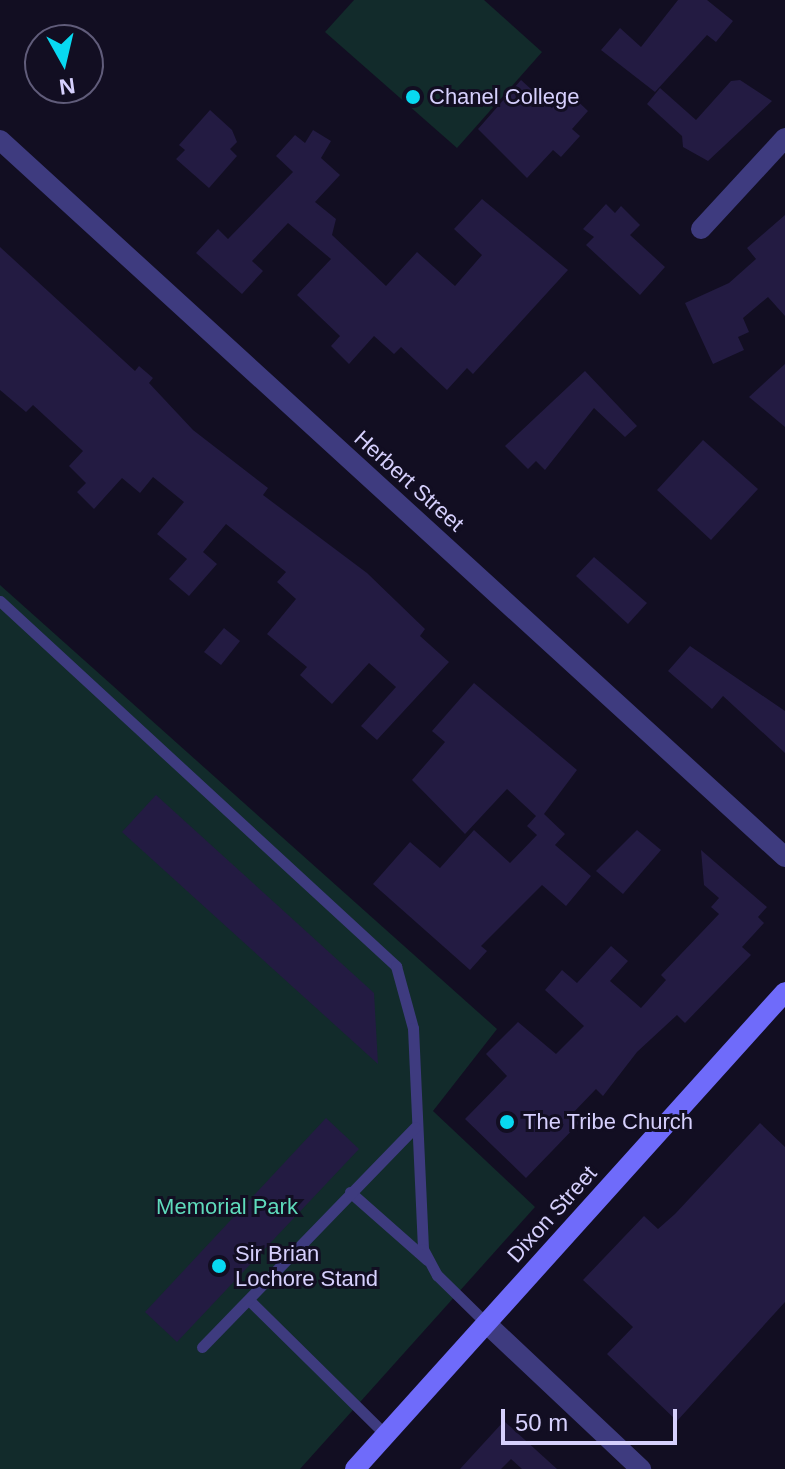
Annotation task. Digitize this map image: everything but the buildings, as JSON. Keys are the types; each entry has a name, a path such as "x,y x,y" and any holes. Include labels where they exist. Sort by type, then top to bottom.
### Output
{"main road":[{"name":"Dixon Street","path":"355,1469 785,992"}],"street":[{"path":"701,229 785,138"},
{"name":"Herbert Street","path":"0,140 785,857"},
{"path":"487,1324 641,1469"}],"lane":[{"path":"0,601 396,966 413,1028 417,1224 431,1263"},
{"path":"202,1347 415,1127"},
{"path":"350,1192 431,1263 487,1324"},
{"path":"249,1300 386,1435"}],"green space":[{"path":"354,0 484,0 542,52 457,148 325,32"},
{"name":"Memorial Park","path":"0,585 497,1029 433,1111 535,1207 300,1469 0,1469"}],"place":[{"name":"Chanel College","path":"413,97"},
{"name":"The Tribe Church","path":"507,1122"},
{"name":"Sir Brian Lochore Stand","path":"219,1266"}]}
